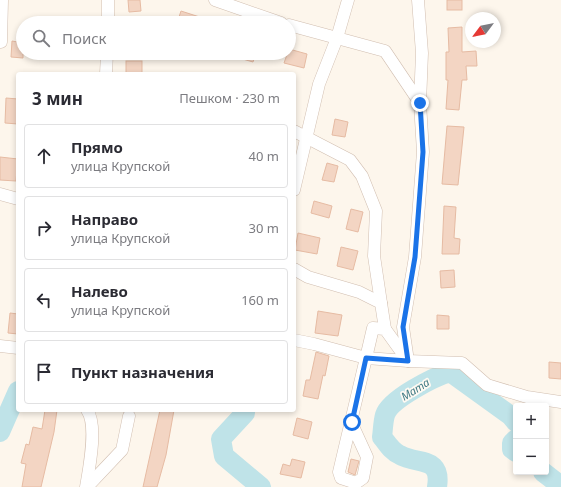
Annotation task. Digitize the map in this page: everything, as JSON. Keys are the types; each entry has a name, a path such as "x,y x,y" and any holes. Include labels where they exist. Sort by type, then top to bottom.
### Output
{"street":[{"path":"1,42 2,0"},
{"path":"108,0 108,16"},
{"path":"216,0 261,16"},
{"path":"296,181 319,84 337,38 348,0"},
{"path":"408,361 403,327 415,257 423,152 420,103 422,53 418,0"},
{"path":"296,27 385,51 420,103"},
{"path":"106,72 107,60"},
{"path":"296,132 350,160 362,176 376,211 374,256 386,329 408,361"},
{"path":"0,194 16,198"},
{"path":"296,270 308,277 359,292 381,303"},
{"path":"352,422 373,328 386,329"},
{"path":"296,340 366,358 462,363 487,384 527,397 561,402"},
{"path":"0,346 16,348"},
{"path":"86,487 91,457 91,431 88,412"},
{"path":"86,487 122,450 129,416"}],"building":[{"path":"128,0 140,0 141,11 129,12"},
{"path":"447,0 462,0 462,10 447,10"},
{"path":"181,11 196,16 179,16"},
{"path":"462,27 462,52 476,51 477,66 466,66 467,80 462,80 459,110 446,109 448,80 446,80 446,52 449,52 448,28"},
{"path":"12,41 16,42 16,57 11,57"},
{"path":"296,51 307,54 304,68 284,63 285,60 296,60"},
{"path":"126,61 142,61 142,72 126,72"},
{"path":"6,98 16,99 16,124 5,123"},
{"path":"335,119 348,122 345,137 332,135"},
{"path":"447,126 464,127 458,185 442,184"},
{"path":"0,157 16,159 16,181 0,180"},
{"path":"327,163 338,166 334,182 322,180"},
{"path":"314,201 332,206 329,218 311,213"},
{"path":"444,206 456,207 454,238 460,239 459,254 442,254"},
{"path":"351,209 363,212 358,232 346,229"},
{"path":"298,233 320,238 317,254 296,250"},
{"path":"341,247 358,251 353,270 337,266"},
{"path":"454,270 455,287 441,288 440,271"},
{"path":"318,311 342,315 338,336 315,333"},
{"path":"10,313 16,314 16,334 8,333"},
{"path":"437,315 449,316 449,329 437,329"},
{"path":"316,352 329,356 318,399 303,396 306,380 310,380"},
{"path":"549,362 561,363 561,379 549,378"},
{"path":"45,412 57,412 54,432 41,487 22,487 26,464 21,463 26,444 29,445 33,427 42,429"},
{"path":"160,412 174,412 166,455 157,487 143,487"},
{"path":"297,418 312,422 308,439 293,435"},
{"path":"292,459 305,462 301,478 280,474 283,464 290,466"},
{"path":"351,459 359,461 355,475 348,472"}],"waterway":[{"name":"Мата","path":"437,487 438,477 436,470 432,466 427,463 397,454 382,437 385,415 395,402 413,389 450,372 513,418"},
{"name":"Мата","path":"0,432 16,396"},
{"name":"Мата","path":"245,412 221,439 224,456 261,487"},
{"name":"Мата","path":"513,442 513,450"},
{"name":"Мата","path":"547,475 561,486"}],"route":[{"path":"352,422 366,358 408,361 403,327 415,257 423,152 420,103"}]}
